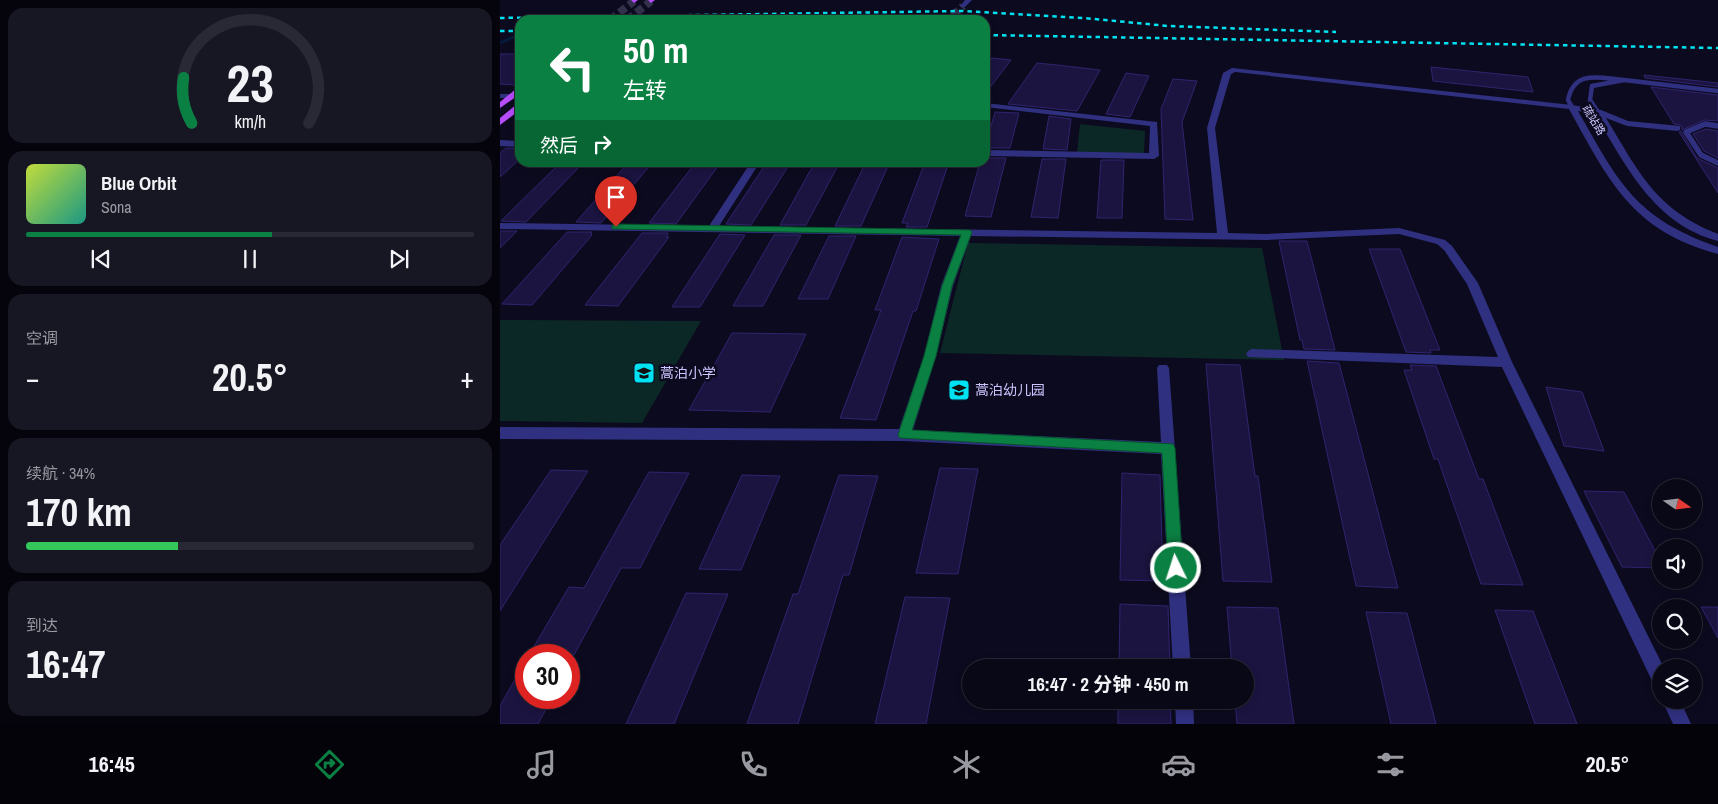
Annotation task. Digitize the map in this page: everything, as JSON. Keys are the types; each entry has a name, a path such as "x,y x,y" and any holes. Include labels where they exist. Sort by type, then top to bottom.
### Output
{"main road":[{"path":"500,106 515,94"},
{"path":"500,122 515,110"}],"street":[{"path":"963,6 969,0"},
{"path":"1223,236 1211,128 1227,73 1235,70 1572,107 1598,112 1627,123 1677,128"},
{"path":"500,96 512,96"},
{"path":"990,106 1154,124 1154,156 990,153"},
{"name":"疏站路","path":"1572,107 1622,191 1642,212 1665,228 1718,252"},
{"name":"疏站路","path":"1598,112 1648,191 1661,206 1695,228 1718,238"},
{"path":"500,143 515,144"},
{"path":"712,229 753,167"},
{"path":"500,226 1266,237 1399,231 1441,242 1448,248 1472,283 1506,362 1652,662"},
{"path":"904,435 930,356 947,286 967,232"},
{"path":"1252,354 1506,362"},
{"path":"1163,368 1181,659"},
{"path":"500,433 904,435 1168,448"},
{"path":"1184,709 1185,724"},
{"path":"1674,709 1682,724"}],"lane":[{"name":"疏站路","path":"1572,107 1568,100 1571,86 1580,80 1597,77 1624,80"},
{"name":"疏站路","path":"1598,112 1590,100 1592,86 1624,80"},
{"path":"1624,80 1718,91"},
{"path":"1718,126 1705,124 1686,132 1701,155 1718,163"}],"green space":[{"path":"1080,124 1145,131 1144,154 1077,153"},
{"path":"968,243 1262,248 1284,360 940,353"},
{"name":"蒿泊小学","path":"500,320 701,321 642,423 500,421"}],"building":[{"path":"500,54 515,54 515,85 500,84"},
{"path":"992,58 1011,60 990,87 990,61"},
{"path":"1037,63 1100,70 1077,111 1008,104"},
{"path":"1431,67 1528,77 1533,92 1433,81"},
{"path":"1126,73 1149,76 1130,117 1106,114"},
{"path":"1644,75 1718,83 1718,87 1645,78"},
{"path":"1173,79 1197,81 1182,122 1193,220 1165,219 1161,109"},
{"path":"1651,87 1718,95 1718,121 1704,120 1682,130 1681,125 1674,124"},
{"path":"995,112 1019,113 1010,148 990,148 990,130"},
{"path":"1049,116 1071,119 1067,150 1043,149"},
{"path":"1706,129 1718,131 1718,158 1704,151 1693,134"},
{"path":"1681,131 1697,158 1718,168 1718,193 1679,132"},
{"path":"506,148 515,149 515,164 500,177 500,153"},
{"path":"990,158 1006,158 991,217 965,216 979,167 990,167"},
{"path":"1042,159 1066,159 1058,218 1031,217"},
{"path":"1101,160 1124,160 1122,218 1097,218"},
{"path":"556,167 579,167 526,222 501,221"},
{"path":"625,167 649,167 601,223 576,222"},
{"path":"692,167 717,167 676,224 649,223"},
{"path":"764,167 788,167 751,225 726,224"},
{"path":"812,167 837,167 806,225 780,225"},
{"path":"864,167 888,167 861,226 835,226"},
{"path":"923,167 947,167 927,227 906,227 908,223 902,223"},
{"path":"500,231 517,231 500,248"},
{"path":"567,232 592,232 592,235 532,305 502,304"},
{"path":"642,233 668,233 666,237 669,237 618,306 585,305"},
{"path":"720,234 745,235 700,307 672,307"},
{"path":"774,235 801,235 763,306 733,306"},
{"path":"829,236 856,236 828,299 798,299"},
{"path":"902,237 939,239 916,311 913,311 876,420 840,418 881,310 875,310"},
{"path":"1279,241 1307,241 1335,350 1304,349 1302,340 1300,340"},
{"path":"1369,249 1400,249 1440,350 1430,350 1431,353 1406,352"},
{"path":"732,333 806,334 770,412 689,410"},
{"path":"1307,361 1339,363 1398,588 1356,586"},
{"path":"1206,364 1240,365 1255,476 1258,476 1272,582 1223,581"},
{"path":"1410,365 1436,366 1479,479 1483,479 1523,585 1481,584 1438,459 1434,459 1404,370 1412,370"},
{"path":"1546,387 1582,392 1604,451 1564,446"},
{"path":"940,468 978,469 958,574 916,573"},
{"path":"551,470 588,471 500,611 500,545"},
{"path":"649,472 689,473 640,568 621,568 580,644 535,644 569,587 584,588"},
{"path":"1122,473 1160,475 1163,581 1120,580"},
{"path":"742,475 780,476 741,570 699,569"},
{"path":"839,475 878,476 849,575 843,575 798,724 747,724 793,594 798,594"},
{"path":"1584,491 1624,492 1652,545 1652,568 1622,567"},
{"path":"686,593 728,594 674,724 626,724"},
{"path":"905,597 950,598 926,724 875,724"},
{"path":"1120,604 1168,606 1170,659 1119,659"},
{"path":"1227,607 1278,608 1294,724 1237,724 1236,709 1254,709 1254,659 1231,659"},
{"path":"1702,607 1718,607 1718,638 1702,609"},
{"path":"1495,610 1533,611 1577,724 1535,724"},
{"path":"1366,612 1407,613 1436,724 1391,724"},
{"path":"515,679 515,709 546,709 538,724 500,724 500,706"},
{"path":"1118,709 1170,709 1171,724 1118,724"}],"waterway":[{"path":"500,43 515,36"}],"tunnel":[{"path":"616,15 634,1"},
{"path":"633,15 651,1"},
{"path":"954,15 963,6"}],"railway":[{"path":"698,15 962,11 1084,18 1168,26 1336,32"},
{"path":"500,18 515,18"},
{"path":"500,31 515,31"},
{"path":"990,35 1718,48"}],"place":[{"name":"蒿泊小学","path":"644,373"},
{"name":"蒿泊幼儿园","path":"959,390"}],"route":[{"path":"616,227 967,232 947,286 930,356 904,435 1168,448 1176,568"}]}
